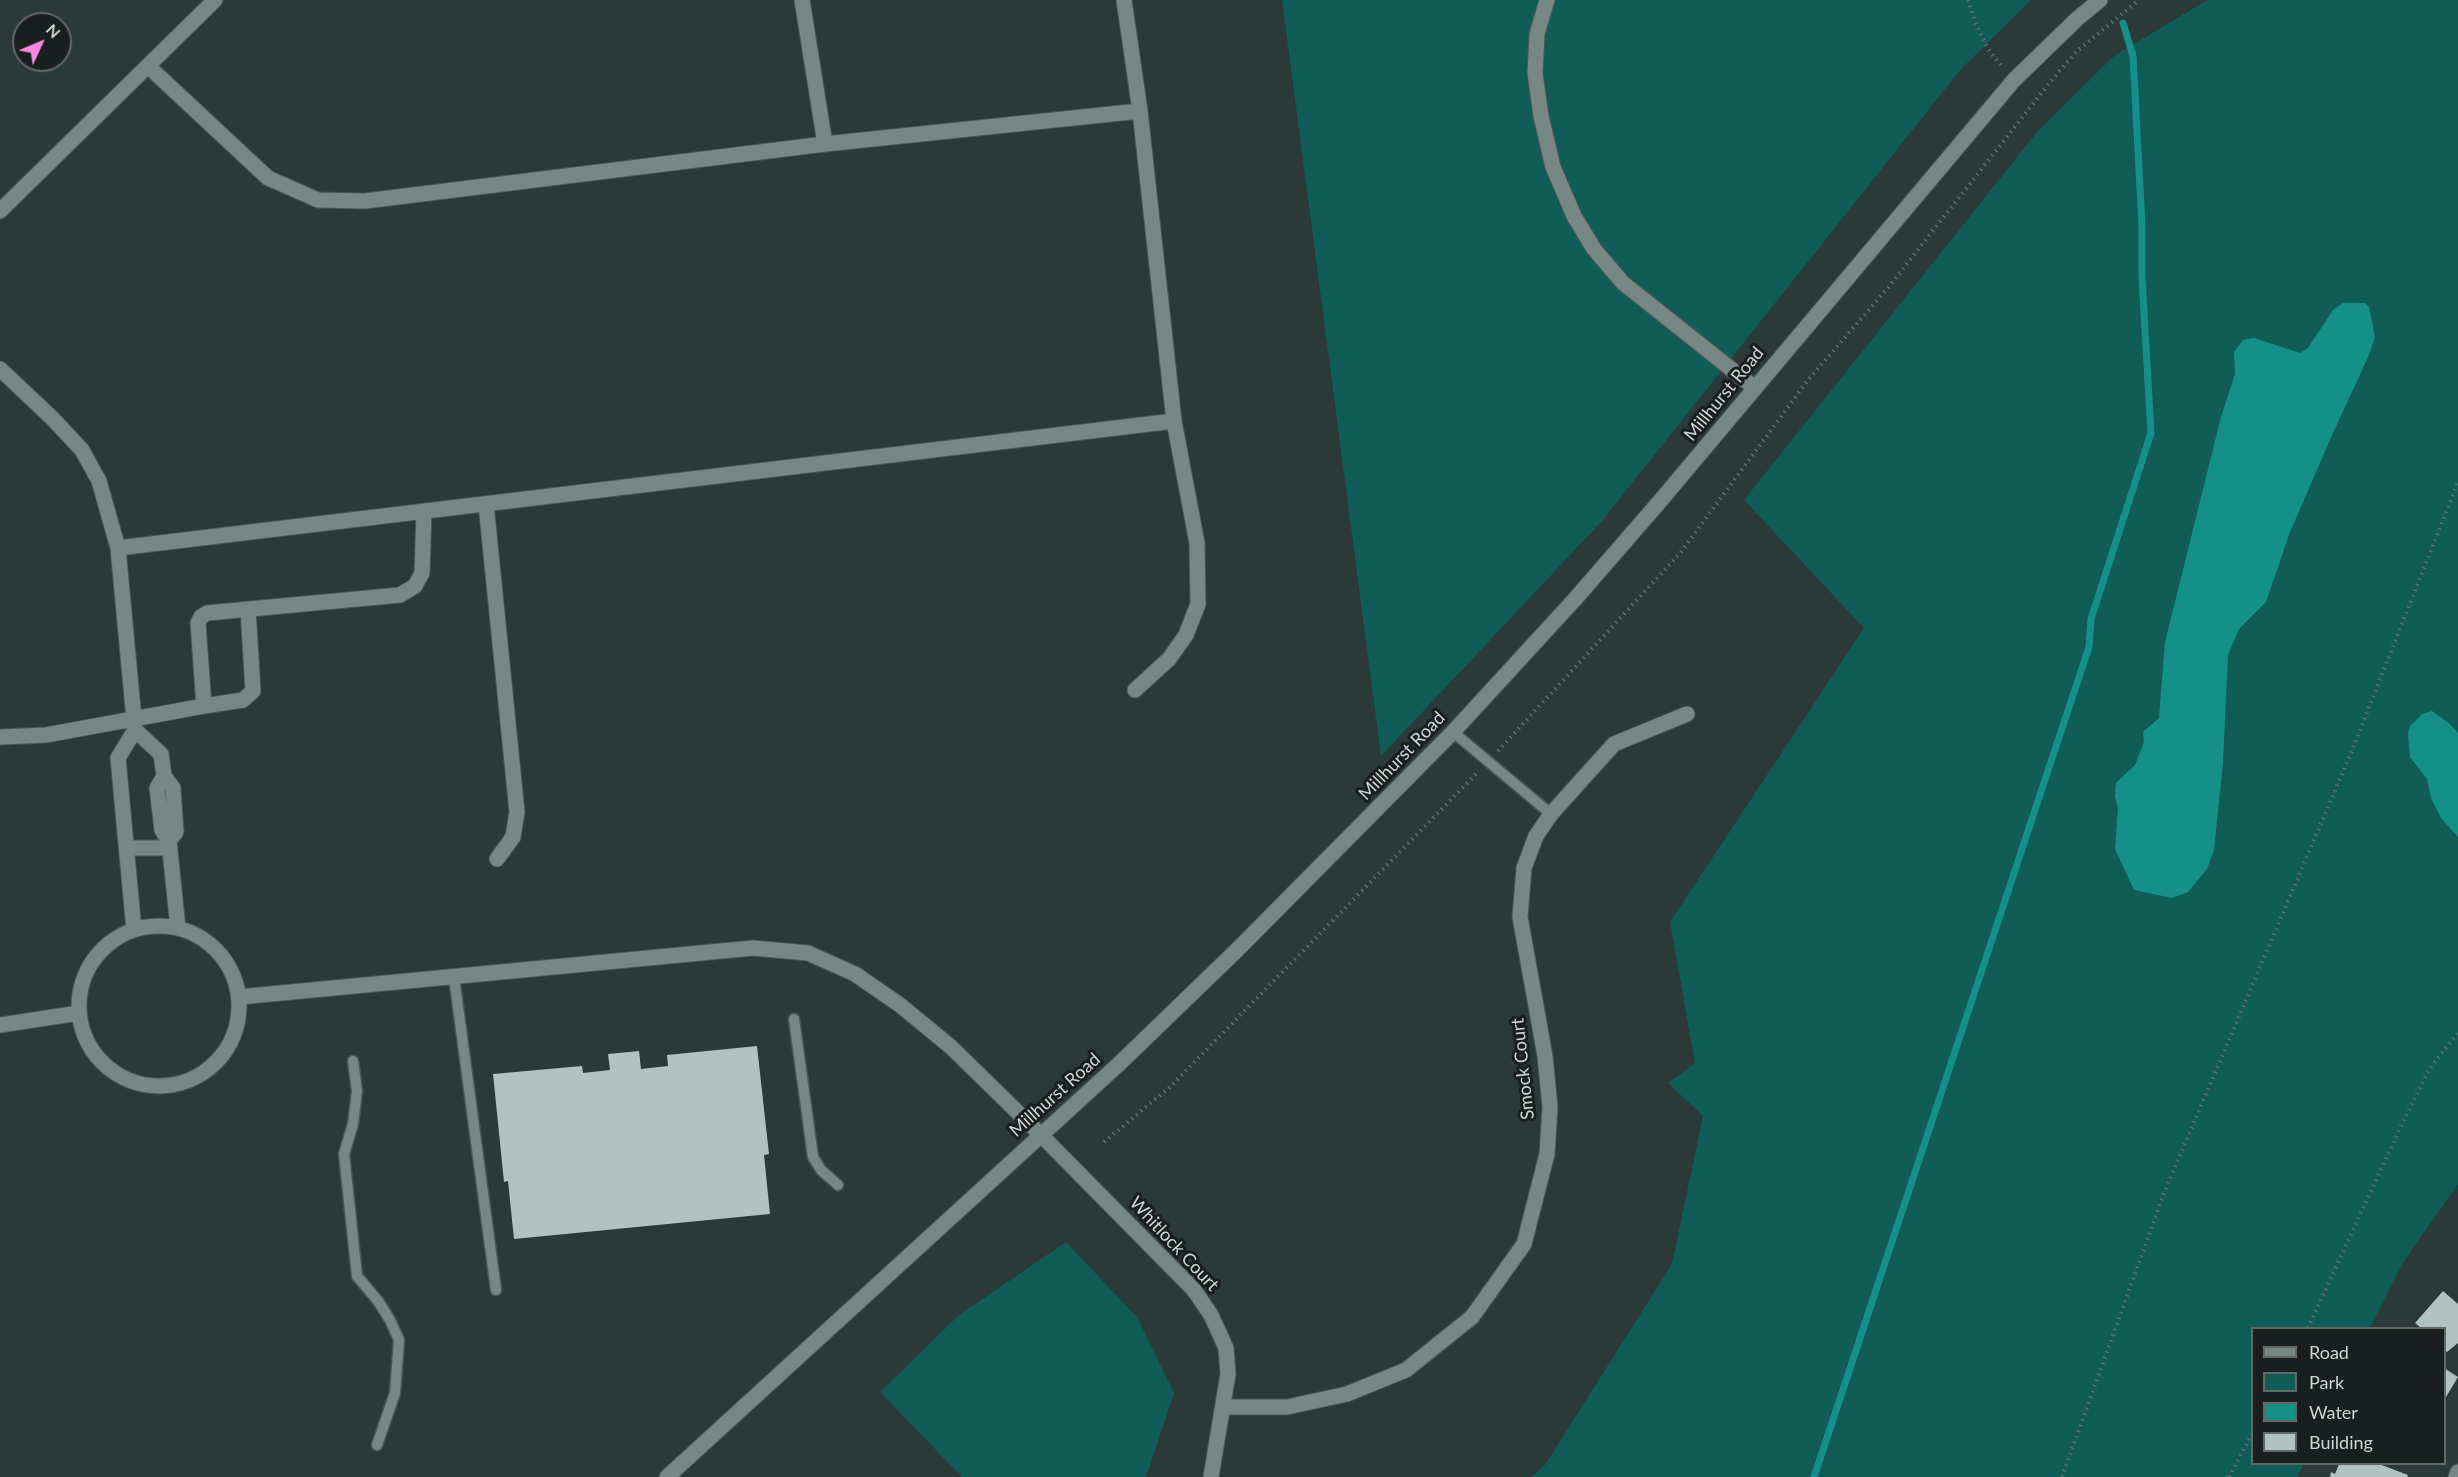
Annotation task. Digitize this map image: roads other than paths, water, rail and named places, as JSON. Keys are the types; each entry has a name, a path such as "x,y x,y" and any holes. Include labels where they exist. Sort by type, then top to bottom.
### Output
{"street":[{"path":"0,211 215,0"},
{"path":"802,0 825,144"},
{"path":"1124,0 1140,111 1174,421 1197,543 1198,604 1186,635 1169,659 1135,690"},
{"path":"1547,0 1537,34 1535,72 1541,116 1552,167 1574,216 1594,249 1623,283 1755,388"},
{"name":"Millhurst Road","path":"667,1477 1120,1063 1238,950 1453,732 1584,589 2014,80 2055,39 2100,0"},
{"path":"149,67 268,178 318,200 364,201 825,144 1140,111"},
{"path":"0,369 52,418 81,450 99,481 118,548 134,724 118,758 134,930"},
{"path":"118,548 1174,421"},
{"path":"486,504 517,812 513,837 497,859"},
{"path":"204,706 198,623 207,613 400,595 415,586 422,573 424,512"},
{"path":"0,736 46,735 134,724 204,706 243,700 253,691 248,609"},
{"name":"Smock Court","path":"1223,1407 1287,1407 1347,1394 1406,1370 1472,1317 1524,1244 1547,1154 1550,1107 1545,1056 1520,917 1524,868 1536,836 1551,814 1614,744 1687,714"},
{"path":"134,724 161,754 164,776 173,788 176,832 170,845 178,928"},
{"path":"127,848 170,845"},
{"path":"150,926 178,928 202,938 221,955 234,977 239,997 237,1028 227,1052 209,1071 186,1083 161,1088 135,1084 112,1073 92,1053 81,1028 79,1012 78,1000 85,973 101,950 123,933 150,926"},
{"name":"Whitlock Court","path":"239,997 753,948 808,953 855,974 900,1005 951,1047 1194,1290 1211,1315 1226,1348 1228,1374 1211,1477"},
{"path":"0,1025 79,1012"},
{"path":"2456,1477 2458,1473"}],"lane":[{"path":"1453,732 1551,814"},
{"path":"454,977 496,1290"},
{"path":"794,1019 813,1157 820,1170 838,1185"},
{"path":"353,1061 357,1091 353,1124 344,1154 357,1276 378,1301 399,1340 395,1393 377,1445"}],"water":[{"path":"2343,303 2365,303 2369,307 2375,337 2290,532 2266,602 2239,629 2228,655 2223,763 2214,850 2207,869 2188,892 2172,898 2134,890 2115,849 2118,807 2115,797 2116,783 2135,765 2144,742 2143,732 2159,718 2165,642 2221,417 2235,374 2234,352 2243,340 2254,338 2300,353 2308,348 2333,310"},
{"path":"2432,711 2458,733 2458,837 2441,818 2431,798 2427,779 2410,757 2408,733 2410,726 2422,714"}],"waterway":[{"path":"1814,1477 2089,647 2091,619 2151,433 2133,56 2123,23"}]}
